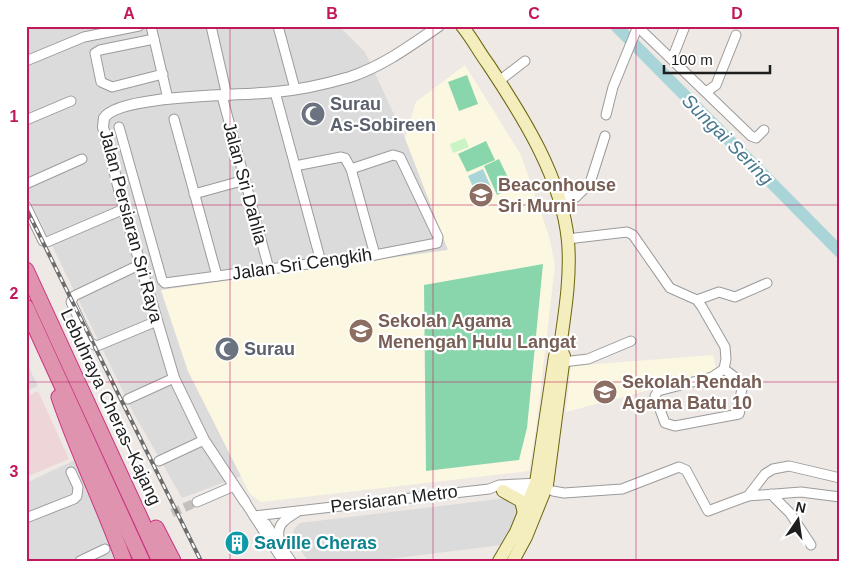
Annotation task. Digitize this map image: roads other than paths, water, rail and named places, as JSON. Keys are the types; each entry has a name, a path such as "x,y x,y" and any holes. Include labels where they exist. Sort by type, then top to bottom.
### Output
{"highway":[{"name":"Lebuhraya Cheras–Kajang","path":"26,270 160,561"},
{"name":"Lebuhraya Cheras–Kajang","path":"26,307 142,561"},
{"path":"26,316 51,375 76,448 110,523 124,561"},
{"path":"93,413 131,476 173,561"}],"main road":[{"path":"462,26 530,131 558,198 568,239 568,287 560,347 555,356 543,489 524,513 499,561"},
{"path":"513,561 526,537 543,489 564,356 560,347"},
{"path":"503,491 521,501 524,513"}],"street":[{"path":"26,61 84,37 139,26"},
{"path":"151,26 168,99"},
{"name":"Jalan Sri Dahlia","path":"212,26 224,96 270,269"},
{"path":"278,26 295,89"},
{"name":"Jalan Persiaran Sri Raya","path":"254,516 204,440 174,378 124,211 102,127 104,118 113,110 141,102 274,92 349,77 381,65 439,26"},
{"path":"672,59 686,26"},
{"path":"606,115 613,87 637,28 672,59 751,136 756,138 764,130"},
{"path":"706,92 716,85 736,35"},
{"path":"154,38 100,50 95,53 101,82 112,87 163,74"},
{"path":"499,81 525,61"},
{"path":"274,92 321,262"},
{"path":"26,120 71,101"},
{"path":"174,119 217,276"},
{"path":"26,206 44,242 124,211 142,208 119,127"},
{"path":"558,198 576,197 590,183 605,136"},
{"name":"Jalan Sri Cengkih","path":"142,208 162,280 165,283 375,255 437,243 438,237 400,157 393,155 350,169"},
{"path":"295,166 341,156 345,158 350,169 375,255"},
{"path":"26,184 82,159"},
{"path":"194,194 245,180"},
{"path":"568,239 626,232 633,235 670,288 697,300 725,347 724,369"},
{"path":"141,264 74,296 71,302 93,346 157,321"},
{"path":"697,300 719,292 735,297 767,284"},
{"path":"563,362 588,359 631,341"},
{"path":"724,369 736,378 742,390 739,396 741,410 738,414 675,426 665,423 655,396 658,391 712,377 724,369"},
{"path":"128,399 174,378"},
{"path":"159,461 204,440"},
{"path":"748,496 765,474 773,469 789,466 840,478"},
{"path":"543,489 564,493 622,489 680,467 686,470 708,511 748,496 801,492 840,497"},
{"path":"26,518 78,496 78,487 71,472"},
{"name":"Persiaran Metro","path":"254,516 489,488 500,484 543,489"},
{"path":"197,502 234,486"},
{"name":"Persiaran Metro","path":"489,488 503,491 543,489"},
{"path":"771,494 790,513 811,545"},
{"path":"283,550 278,528 281,523 299,510"},
{"path":"254,516 266,524 291,561"},
{"path":"254,516 283,561"},
{"path":"80,561 105,549"}],"water":[{"path":"483,169 494,194 479,200 468,176"}],"waterway":[{"name":"Sungai Sering","path":"616,26 840,252"}],"tunnel":[{"path":"172,513 197,502"}],"railway":[{"path":"26,208 201,561"}],"place":[{"name":"Surau As-Sobireen","path":"313,114"},
{"name":"Beaconhouse Sri Murni","path":"481,195"},
{"name":"Sekolah Agama Menengah Hulu Langat","path":"361,331"},
{"name":"Surau","path":"227,349"},
{"name":"Sekolah Rendah Agama Batu 10","path":"605,392"},
{"name":"Saville Cheras","path":"237,543"}]}
